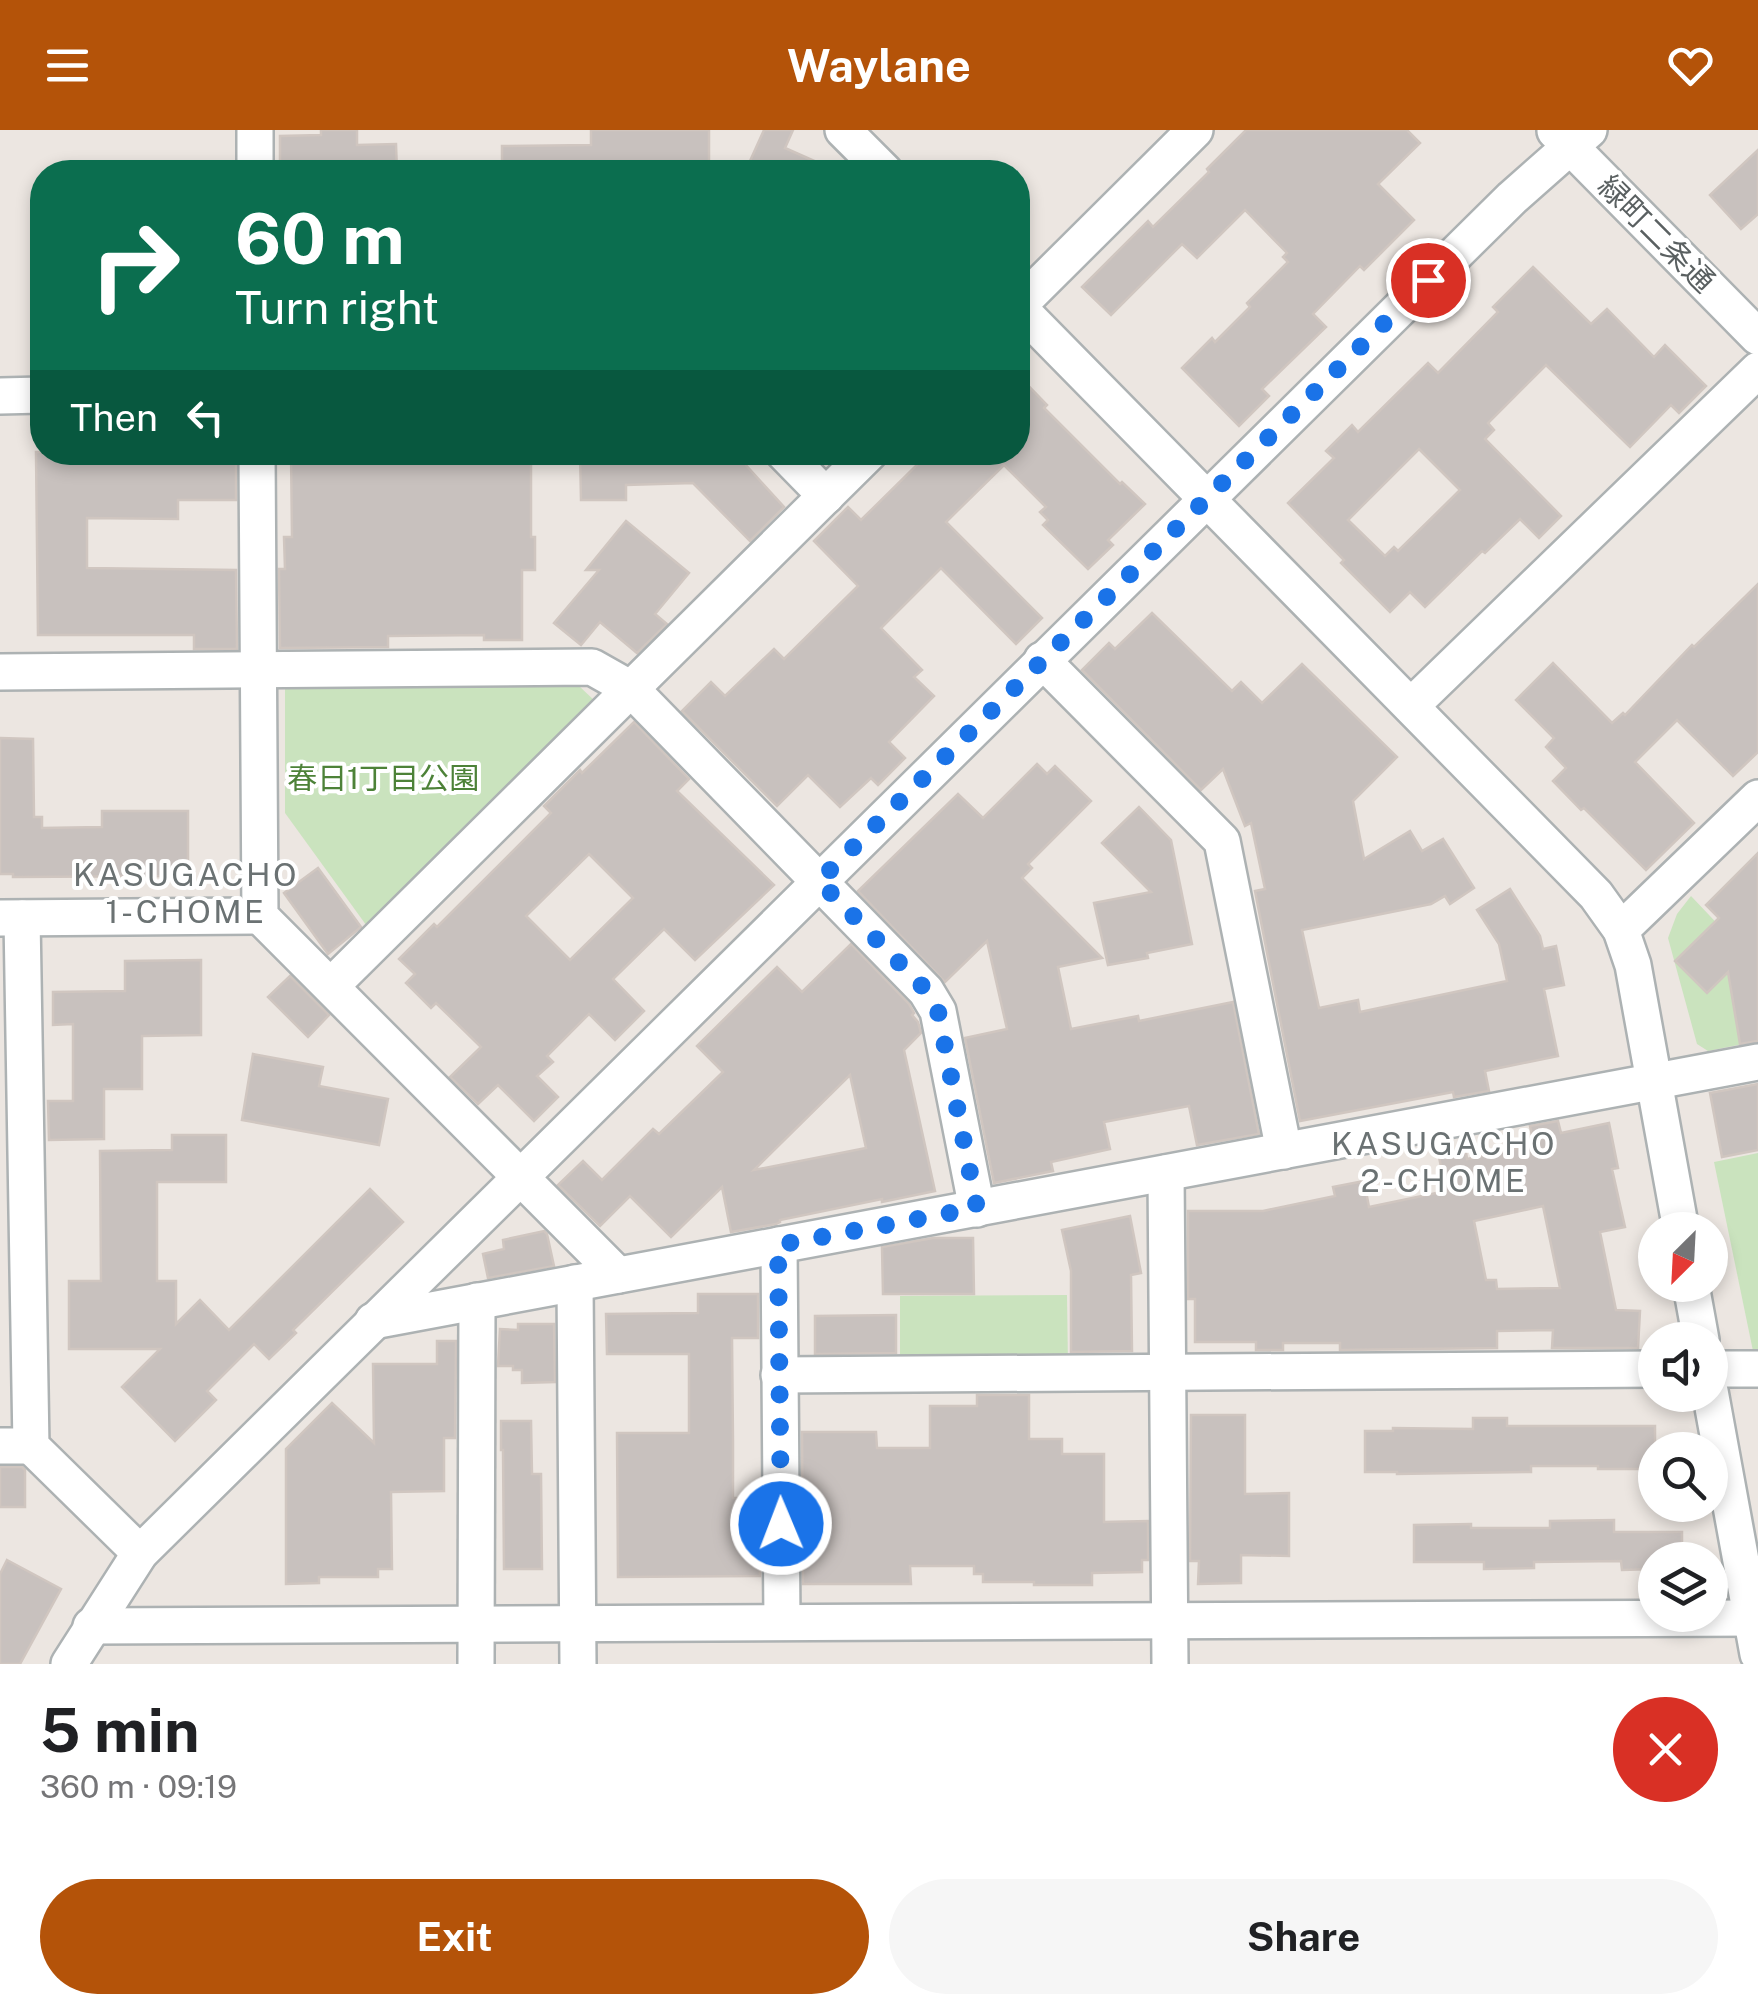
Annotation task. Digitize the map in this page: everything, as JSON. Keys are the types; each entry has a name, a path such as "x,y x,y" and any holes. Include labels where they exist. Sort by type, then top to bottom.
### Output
{"street":[{"path":"255,130 255,160"},
{"path":"844,130 873,160"},
{"path":"1030,295 1195,130"},
{"path":"69,1664 140,1553 1571,136"},
{"name":"緑町二条通","path":"1571,136 1758,337"},
{"path":"1030,319 1596,895 1621,930 1633,966 1678,1212"},
{"path":"1411,706 1758,370"},
{"path":"0,396 30,395"},
{"path":"258,465 260,916"},
{"path":"796,465 826,496"},
{"path":"331,986 857,465"},
{"path":"1042,660 1222,840 1284,1152"},
{"path":"0,672 592,667 632,688 926,990 938,1011 977,1208"},
{"path":"1621,930 1758,798"},
{"path":"140,1553 16,1446 11,918 260,916 618,1275"},
{"path":"373,1321 1758,1062"},
{"path":"1166,1173 1170,1664"},
{"path":"778,1245 782,1622"},
{"path":"575,1283 578,1664"},
{"path":"476,1664 477,1302"},
{"path":"780,1375 1638,1369"},
{"path":"1728,1369 1758,1369"},
{"path":"1714,1412 1755,1618 1758,1654"},
{"path":"92,1626 1755,1618"}],"green space":[{"name":"春日1丁目公園","path":"285,679 578,685 597,703 369,929 285,813"},
{"path":"1691,896 1746,954 1758,942 1758,1041 1708,1051 1697,1044 1668,938 1677,914"},
{"path":"1758,1153 1758,1354 1753,1351 1728,1230 1728,1212 1724,1212 1714,1162"},
{"path":"1067,1295 1068,1366 900,1367 900,1296"}],"building":[{"path":"321,130 357,130 357,145 396,144 397,160 280,160 280,136 321,135"},
{"path":"591,130 709,130 709,160 502,160 502,146 591,145"},
{"path":"764,130 793,130 785,148 812,160 750,160"},
{"path":"1246,130 1407,130 1420,143 1378,184 1414,220 1364,270 1360,266 1313,314 1326,327 1262,389 1269,396 1239,426 1182,368 1250,307 1247,303 1288,262 1283,257 1287,253 1245,210 1197,258 1182,244 1111,315 1082,287 1148,221 1153,227"},
{"path":"1758,150 1758,214 1741,229 1710,195"},
{"path":"1533,267 1591,324 1607,309 1654,357 1665,345 1706,386 1679,413 1671,405 1630,447 1546,365 1488,423 1494,430 1485,439 1561,516 1539,538 1520,519 1425,607 1410,592 1390,612 1288,503 1334,458 1326,451 1352,425 1358,432 1428,363 1438,373 1498,312 1493,307","holes":["1419,449 1460,490 1398,551 1394,547 1385,556 1348,520"]},
{"path":"1030,387 1047,405 1044,408 1145,504 1108,540 1113,545 1088,569 1043,525 1048,520 1040,512 1046,507 1004,465 1030,465"},
{"path":"36,465 236,465 236,500 178,500 178,519 87,518 87,568 236,570 237,649 194,649 194,635 38,635"},
{"path":"291,465 531,465 535,570 522,570 522,640 484,640 484,635 388,636 388,647 280,648 279,569 285,569 284,537 292,537"},
{"path":"580,465 746,465 784,507 750,541 693,483 626,485 626,500 581,500"},
{"path":"917,465 1004,465 946,522 1042,618 1016,644 941,568 881,628 922,670 914,677 934,696 889,742 905,758 878,785 871,778 840,807 808,775 777,806 682,711 711,682 725,696 774,649 784,659 858,586 814,541 848,507 861,520"},
{"path":"626,521 689,573 655,614 667,624 637,653 600,622 581,645 554,623 599,570 586,570"},
{"path":"1758,584 1758,752 1733,776 1677,720 1635,762 1694,823 1646,870 1553,781 1566,768 1546,747 1554,738 1516,700 1553,663 1612,723 1625,715"},
{"path":"1152,613 1232,691 1241,682 1262,703 1302,664 1397,757 1353,801 1364,859 1410,831 1422,851 1443,839 1474,888 1450,904 1445,896 1431,904 1302,930 1319,1008 1358,1000 1360,1012 1507,981 1499,944 1477,910 1510,889 1540,936 1543,949 1556,946 1564,985 1544,989 1558,1056 1485,1071 1489,1091 1454,1097 1453,1092 1300,1121 1255,891 1265,889 1251,823 1245,826 1223,769 1201,790 1082,670 1109,643 1115,649"},
{"path":"634,722 689,779 677,791 774,885 695,960 664,929 613,979 644,1011 615,1040 589,1014 547,1056 553,1062 537,1076 558,1097 534,1121 498,1085 478,1104 450,1077 481,1047 436,1003 431,1008 406,983 415,974 399,959 434,924 437,927 551,813 544,806 580,770 582,773","holes":["589,854 633,898 570,960 526,916"]},
{"path":"0,738 33,739 34,817 42,817 42,828 102,827 102,811 188,811 188,876 0,874"},
{"path":"1037,764 1047,774 1055,766 1091,801 1028,864 1032,868 1022,878 1102,958 1058,967 1071,1029 1138,1016 1139,1021 1233,1002 1259,1134 1197,1145 1189,1106 1104,1122 1110,1149 1051,1162 1053,1171 994,1183 965,1038 1007,1029 987,941 945,982 858,891 958,794 983,818"},
{"path":"1139,807 1171,840 1192,944 1108,965 1094,903 1151,892 1102,843"},
{"path":"1758,853 1758,1041 1740,1044 1728,972 1707,993 1675,961 1719,918 1706,905"},
{"path":"318,868 361,927 328,954 284,893"},
{"path":"851,944 909,1004 921,1033 904,1050 935,1191 731,1232 722,1187 671,1237 630,1196 600,1226 558,1185 583,1161 602,1180 653,1129 659,1134 723,1072 697,1046 777,967 802,992","holes":["850,1075 866,1148 754,1170"]},
{"path":"201,960 201,1035 142,1036 142,1089 104,1089 104,1139 49,1140 48,1101 73,1101 73,1024 53,1025 53,992 125,991 125,961"},
{"path":"290,976 329,1015 308,1037 268,997"},
{"path":"253,1054 323,1067 319,1086 388,1099 379,1145 242,1120"},
{"path":"1758,1084 1758,1150 1722,1157 1710,1093"},
{"path":"1558,1121 1561,1133 1609,1123 1618,1168 1612,1169 1625,1227 1600,1232 1616,1310 1640,1311 1638,1348 1552,1348 1553,1330 1497,1331 1497,1348 1340,1350 1340,1343 1283,1343 1283,1350 1256,1350 1256,1342 1195,1342 1195,1299 1188,1299 1188,1211 1263,1211 1335,1196 1333,1187 1364,1181 1369,1207 1446,1191 1439,1157 1466,1152 1467,1159 1534,1145 1530,1126","holes":["1543,1206 1560,1288 1497,1289 1496,1280 1486,1280 1474,1221"]},
{"path":"172,1135 226,1135 226,1182 157,1182 157,1281 176,1281 176,1324 200,1300 229,1330 370,1189 403,1222 293,1330 296,1333 269,1359 254,1344 207,1391 216,1400 175,1441 122,1387 160,1349 69,1349 69,1281 101,1281 100,1151 172,1150"},
{"path":"1130,1216 1141,1273 1131,1275 1132,1351 1071,1352 1071,1271 1062,1230"},
{"path":"544,1231 554,1266 488,1278 483,1254 504,1249 503,1240"},
{"path":"933,1238 973,1238 974,1294 883,1294 882,1247"},
{"path":"698,1294 758,1294 758,1338 732,1338 733,1498 760,1498 760,1576 618,1577 617,1433 689,1433 689,1354 607,1354 606,1314 698,1313"},
{"path":"896,1315 896,1353 815,1354 815,1316"},
{"path":"518,1324 554,1324 555,1382 522,1383 522,1370 498,1366 500,1329 518,1330"},
{"path":"437,1341 456,1341 455,1438 444,1438 444,1491 391,1492 392,1569 378,1569 378,1577 319,1577 319,1583 286,1584 286,1449 332,1403 374,1443 373,1364 437,1364"},
{"path":"977,1395 1029,1395 1029,1439 1062,1439 1062,1454 1104,1454 1104,1522 1148,1521 1148,1560 1142,1560 1142,1572 1092,1573 1092,1585 1034,1585 983,1582 983,1574 974,1574 974,1566 910,1566 911,1584 803,1584 802,1432 876,1432 877,1448 930,1448 930,1406 977,1406"},
{"path":"1191,1415 1245,1415 1245,1494 1289,1493 1289,1556 1241,1555 1241,1583 1198,1584 1199,1561 1190,1561"},
{"path":"1473,1418 1507,1418 1507,1426 1655,1426 1655,1432 1638,1432 1638,1469 1531,1466 1531,1472 1365,1472 1365,1431 1473,1429"},
{"path":"501,1421 531,1421 532,1474 541,1474 542,1569 504,1569"},
{"path":"0,1467 25,1470 25,1507 0,1507"},
{"path":"1614,1520 1614,1532 1682,1532 1682,1542 1638,1542 1638,1570 1622,1570 1621,1561 1534,1562 1534,1568 1484,1569 1484,1562 1414,1562 1414,1525 1550,1528 1550,1521"},
{"path":"7,1560 61,1589 20,1664 0,1664 0,1574"}],"district":[{"name":"KASUGACHO 1-CHOME","path":"186,894"},
{"name":"KASUGACHO 2-CHOME","path":"1444,1162"}],"route":[{"path":"781,1524 778,1245 977,1208 938,1011 926,990 819,881 1428,280"}]}
